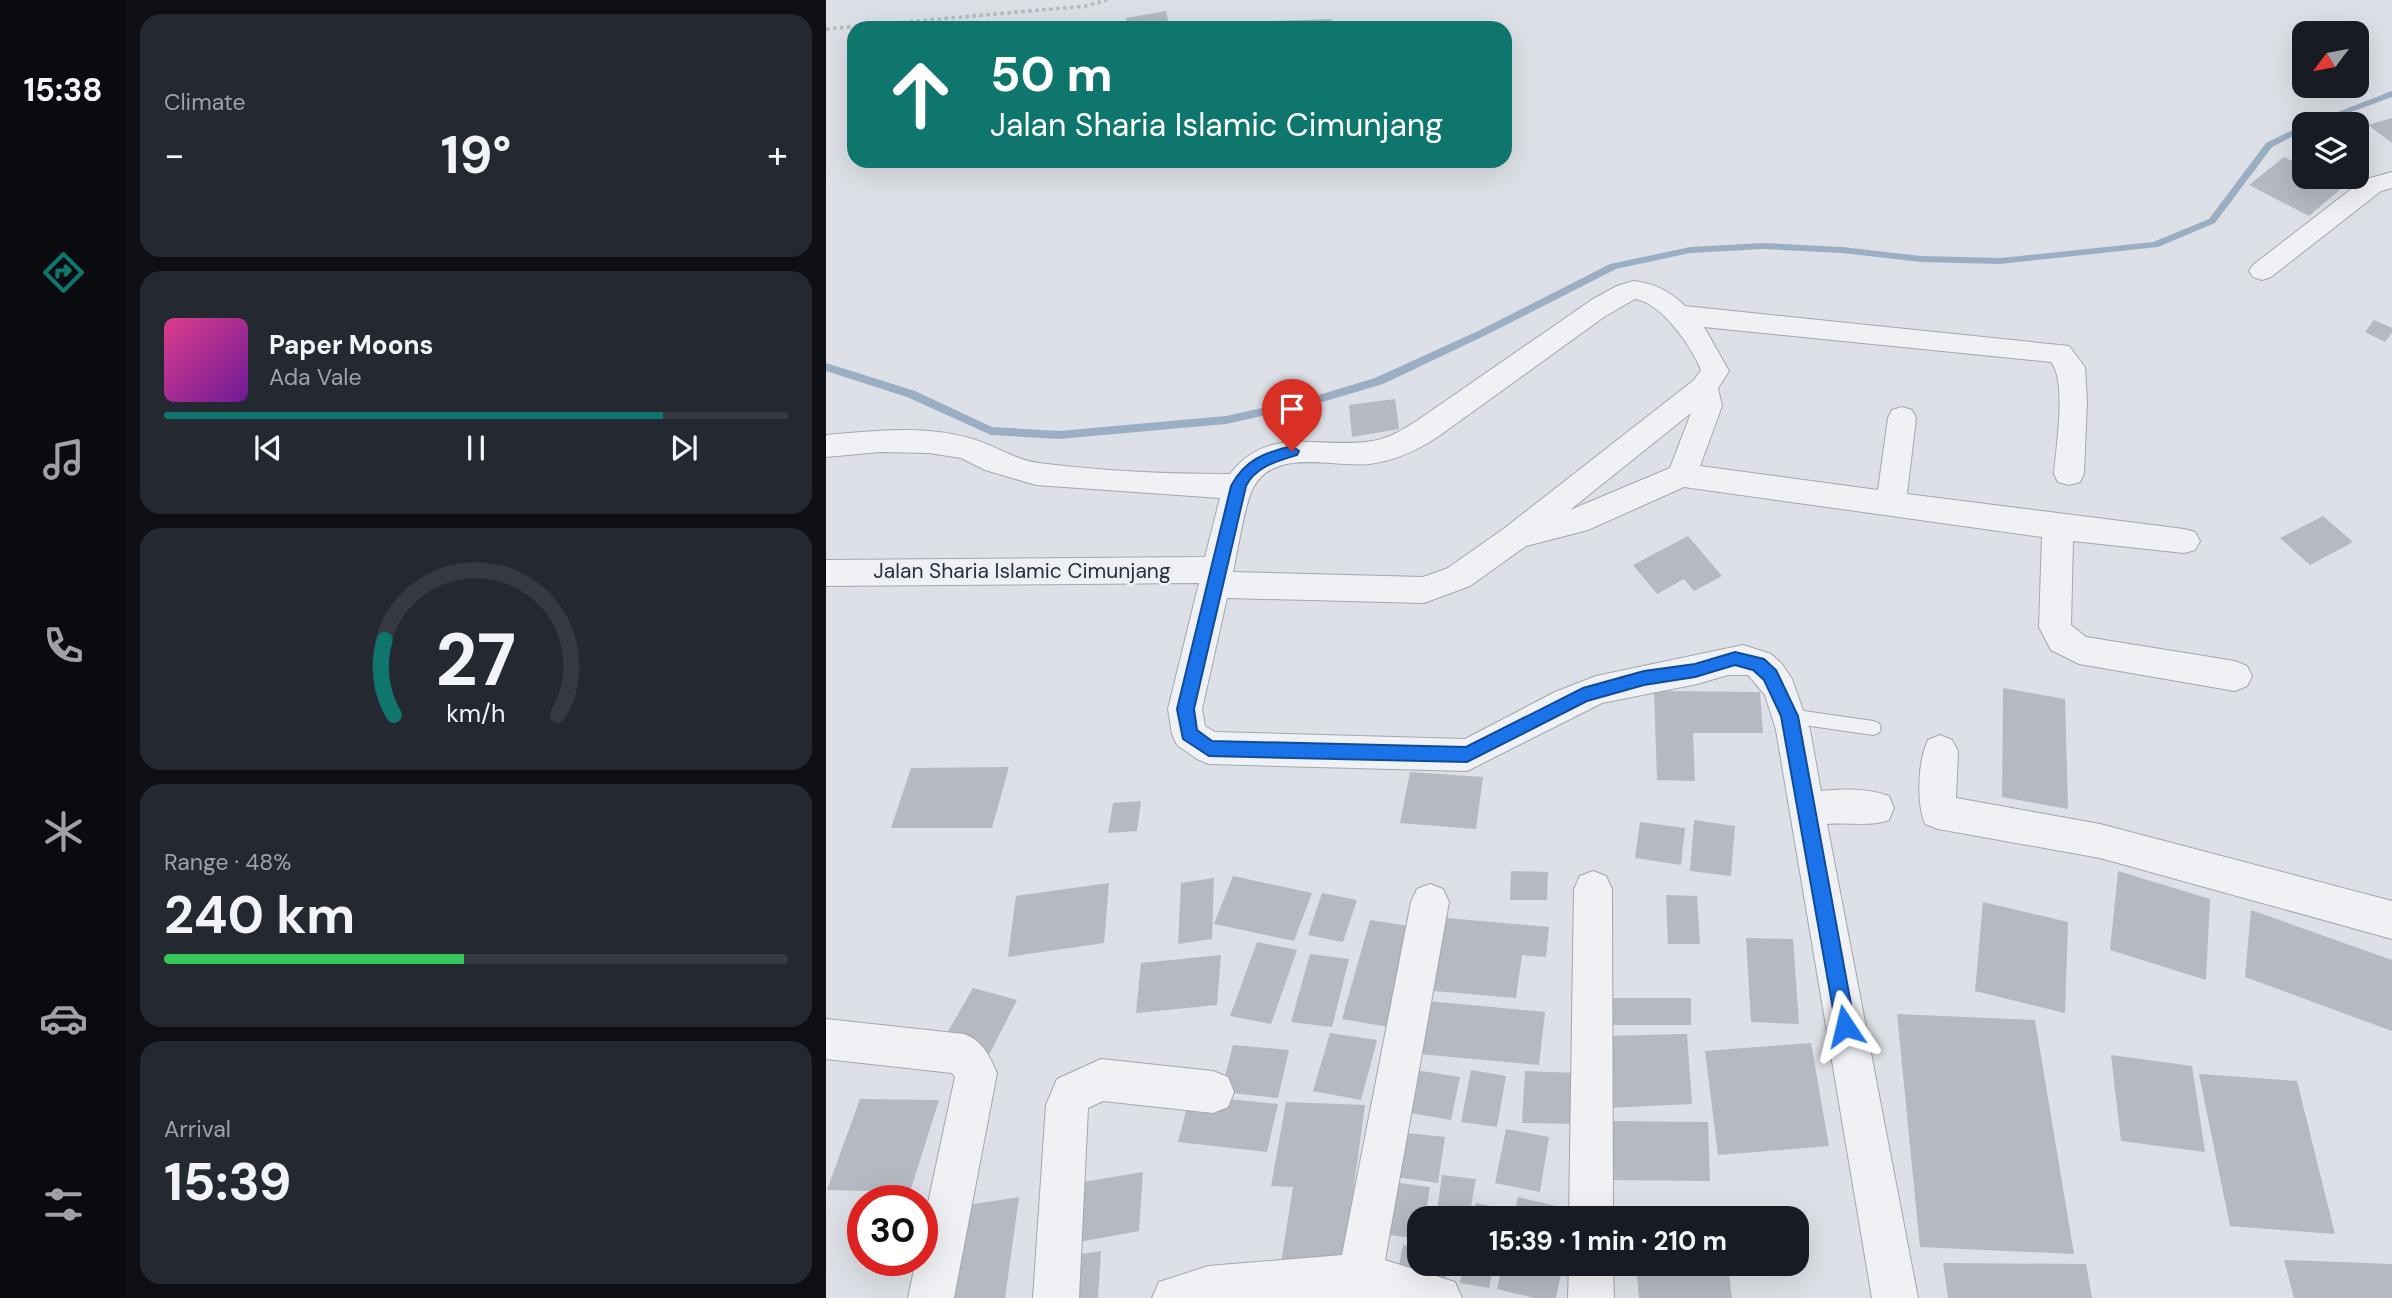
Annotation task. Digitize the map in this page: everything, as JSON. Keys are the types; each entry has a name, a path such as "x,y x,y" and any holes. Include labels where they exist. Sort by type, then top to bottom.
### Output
{"street":[{"path":"2262,271 2372,185 2392,180"},
{"path":"1895,1298 1805,809 1799,759 1790,716 1770,675 1758,664 1735,658 1695,670 1644,678 1583,695 1467,755 1209,748 1189,734 1185,709 1238,486 1246,471 1275,455 1292,451 1369,454 1411,440 1585,318 1629,291 1637,289 1647,292 1679,315 1713,358 1715,371 1704,387 1708,406 1682,475 2058,527 2184,541"},
{"path":"1679,315 2059,353 2071,367 2073,401 2069,474"},
{"name":"Jalan Sharia Islamic Cimunjang","path":"826,573 1217,578 1424,590 1459,577 1517,536 1704,387"},
{"path":"1891,504 1902,418"},
{"path":"826,446 880,441 929,442 966,448 996,462 1036,474 1190,486 1238,486"},
{"name":"Jalan Sharia Islamic Cimunjang","path":"1517,536 1577,521 1682,475"},
{"path":"2058,527 2055,627 2063,640 2079,650 2235,676"},
{"path":"1940,751 1938,812 2100,841 2392,920"},
{"path":"1805,809 1849,805 1876,807"},
{"path":"1591,1206 1593,889"},
{"path":"1360,1276 1430,902"},
{"path":"826,1039 964,1054 976,1073 931,1298"},
{"path":"1056,1298 1067,1105 1072,1094 1101,1080 1213,1092"},
{"path":"1175,1298 1208,1289 1360,1276 1439,1298"},
{"path":"1591,1276 1591,1298"}],"lane":[{"path":"1790,716 1873,728"}],"path":[{"path":"916,21 1086,6 1107,0"},
{"path":"826,29 847,27"}],"building":[{"path":"1166,11 1168,21 1127,21 1126,18"},
{"path":"1332,19 1332,21 1273,21"},
{"path":"2392,118 2392,143 2369,126"},
{"path":"2284,157 2292,161 2292,189 2340,189 2309,216 2249,185"},
{"path":"2374,320 2392,328 2392,333 2385,342 2365,332"},
{"path":"1395,399 1399,429 1352,437 1349,405"},
{"path":"2323,516 2353,542 2310,565 2280,538"},
{"path":"1688,536 1722,576 1694,591 1684,579 1657,594 1633,565"},
{"path":"2003,688 2065,699 2068,809 2002,797"},
{"path":"1654,691 1760,692 1763,733 1693,733 1695,781 1657,780"},
{"path":"1009,767 992,828 891,828 911,768"},
{"path":"1410,772 1483,777 1476,829 1400,823"},
{"path":"1141,801 1137,831 1108,833 1113,803"},
{"path":"1694,820 1735,826 1731,876 1690,871"},
{"path":"1640,822 1685,828 1681,865 1635,858"},
{"path":"1511,871 1548,872 1547,900 1510,900"},
{"path":"2118,871 2210,899 2206,980 2110,950"},
{"path":"1233,876 1312,893 1294,941 1214,924"},
{"path":"1214,878 1212,939 1178,944 1181,883"},
{"path":"1109,883 1104,943 1008,957 1016,896"},
{"path":"1322,893 1357,900 1343,942 1308,935"},
{"path":"1666,895 1697,896 1700,944 1668,944"},
{"path":"1983,902 2068,922 2065,1013 1975,991"},
{"path":"2251,910 2392,960 2392,1031 2245,977"},
{"path":"1436,917 1549,927 1546,957 1522,955 1516,998 1423,990"},
{"path":"1370,920 1415,927 1389,1027 1342,1019"},
{"path":"1746,938 1793,939 1799,1024 1751,1022"},
{"path":"1257,942 1297,950 1271,1024 1230,1016"},
{"path":"1310,954 1349,959 1332,1027 1291,1022"},
{"path":"1221,955 1217,1005 1136,1013 1141,963"},
{"path":"973,988 1017,1000 989,1055 942,1042"},
{"path":"1605,998 1691,998 1691,1025 1606,1025"},
{"path":"1428,1001 1545,1012 1539,1065 1419,1054"},
{"path":"1897,1014 2035,1020 2074,1254 1920,1247"},
{"path":"1330,1033 1377,1040 1361,1100 1313,1091"},
{"path":"1687,1034 1692,1104 1607,1108 1605,1036"},
{"path":"1811,1043 1829,1146 1718,1155 1705,1051"},
{"path":"1233,1045 1289,1050 1278,1098 1221,1092"},
{"path":"2111,1055 2192,1066 2205,1152 2121,1141"},
{"path":"1409,1069 1460,1077 1451,1120 1399,1111"},
{"path":"1471,1070 1506,1076 1497,1127 1461,1122"},
{"path":"1525,1071 1577,1073 1576,1124 1522,1123"},
{"path":"2199,1074 2297,1081 2335,1234 2230,1226"},
{"path":"1190,1095 1278,1104 1267,1152 1178,1142"},
{"path":"860,1099 939,1100 912,1185 847,1185 847,1190 827,1190"},
{"path":"1286,1102 1365,1105 1343,1266 1281,1263 1293,1187 1271,1186"},
{"path":"1607,1121 1708,1122 1710,1181 1607,1180"},
{"path":"1506,1129 1549,1137 1540,1192 1495,1183"},
{"path":"1397,1132 1445,1137 1438,1183 1388,1176"},
{"path":"1143,1172 1139,1231 1079,1242 1083,1182"},
{"path":"1442,1175 1476,1179 1471,1206 1438,1206"},
{"path":"1385,1181 1430,1187 1427,1206 1407,1206 1407,1237 1376,1233"},
{"path":"1019,1197 1005,1298 946,1298 960,1206"},
{"path":"1518,1197 1556,1206 1516,1206"},
{"path":"1403,1245 1407,1246 1407,1276 1446,1276 1445,1282 1397,1276"},
{"path":"1101,1251 1098,1298 1071,1298 1075,1255"},
{"path":"2284,1260 2392,1264 2392,1298 2294,1298"},
{"path":"1943,1263 2086,1264 2092,1298 1948,1298"},
{"path":"1461,1276 1492,1276 1489,1288 1460,1283"},
{"path":"1500,1276 1561,1276 1556,1298 1534,1298 1497,1289"},
{"path":"1637,1276 1729,1276 1732,1298 1639,1298"}],"waterway":[{"path":"2343,112 2392,94"},
{"path":"826,367 911,394 991,431 1059,435 1226,420 1312,401 1379,381 1482,333 1613,266 1690,250 1763,246 1842,250 1921,259 2000,261 2155,245 2212,221 2269,145 2292,134"}],"route":[{"path":"1292,451 1275,455 1246,471 1238,486 1185,709 1189,734 1209,748 1467,755 1493,744 1583,695 1644,678 1695,670 1735,658 1758,664 1770,675 1790,716 1845,1026"}]}
